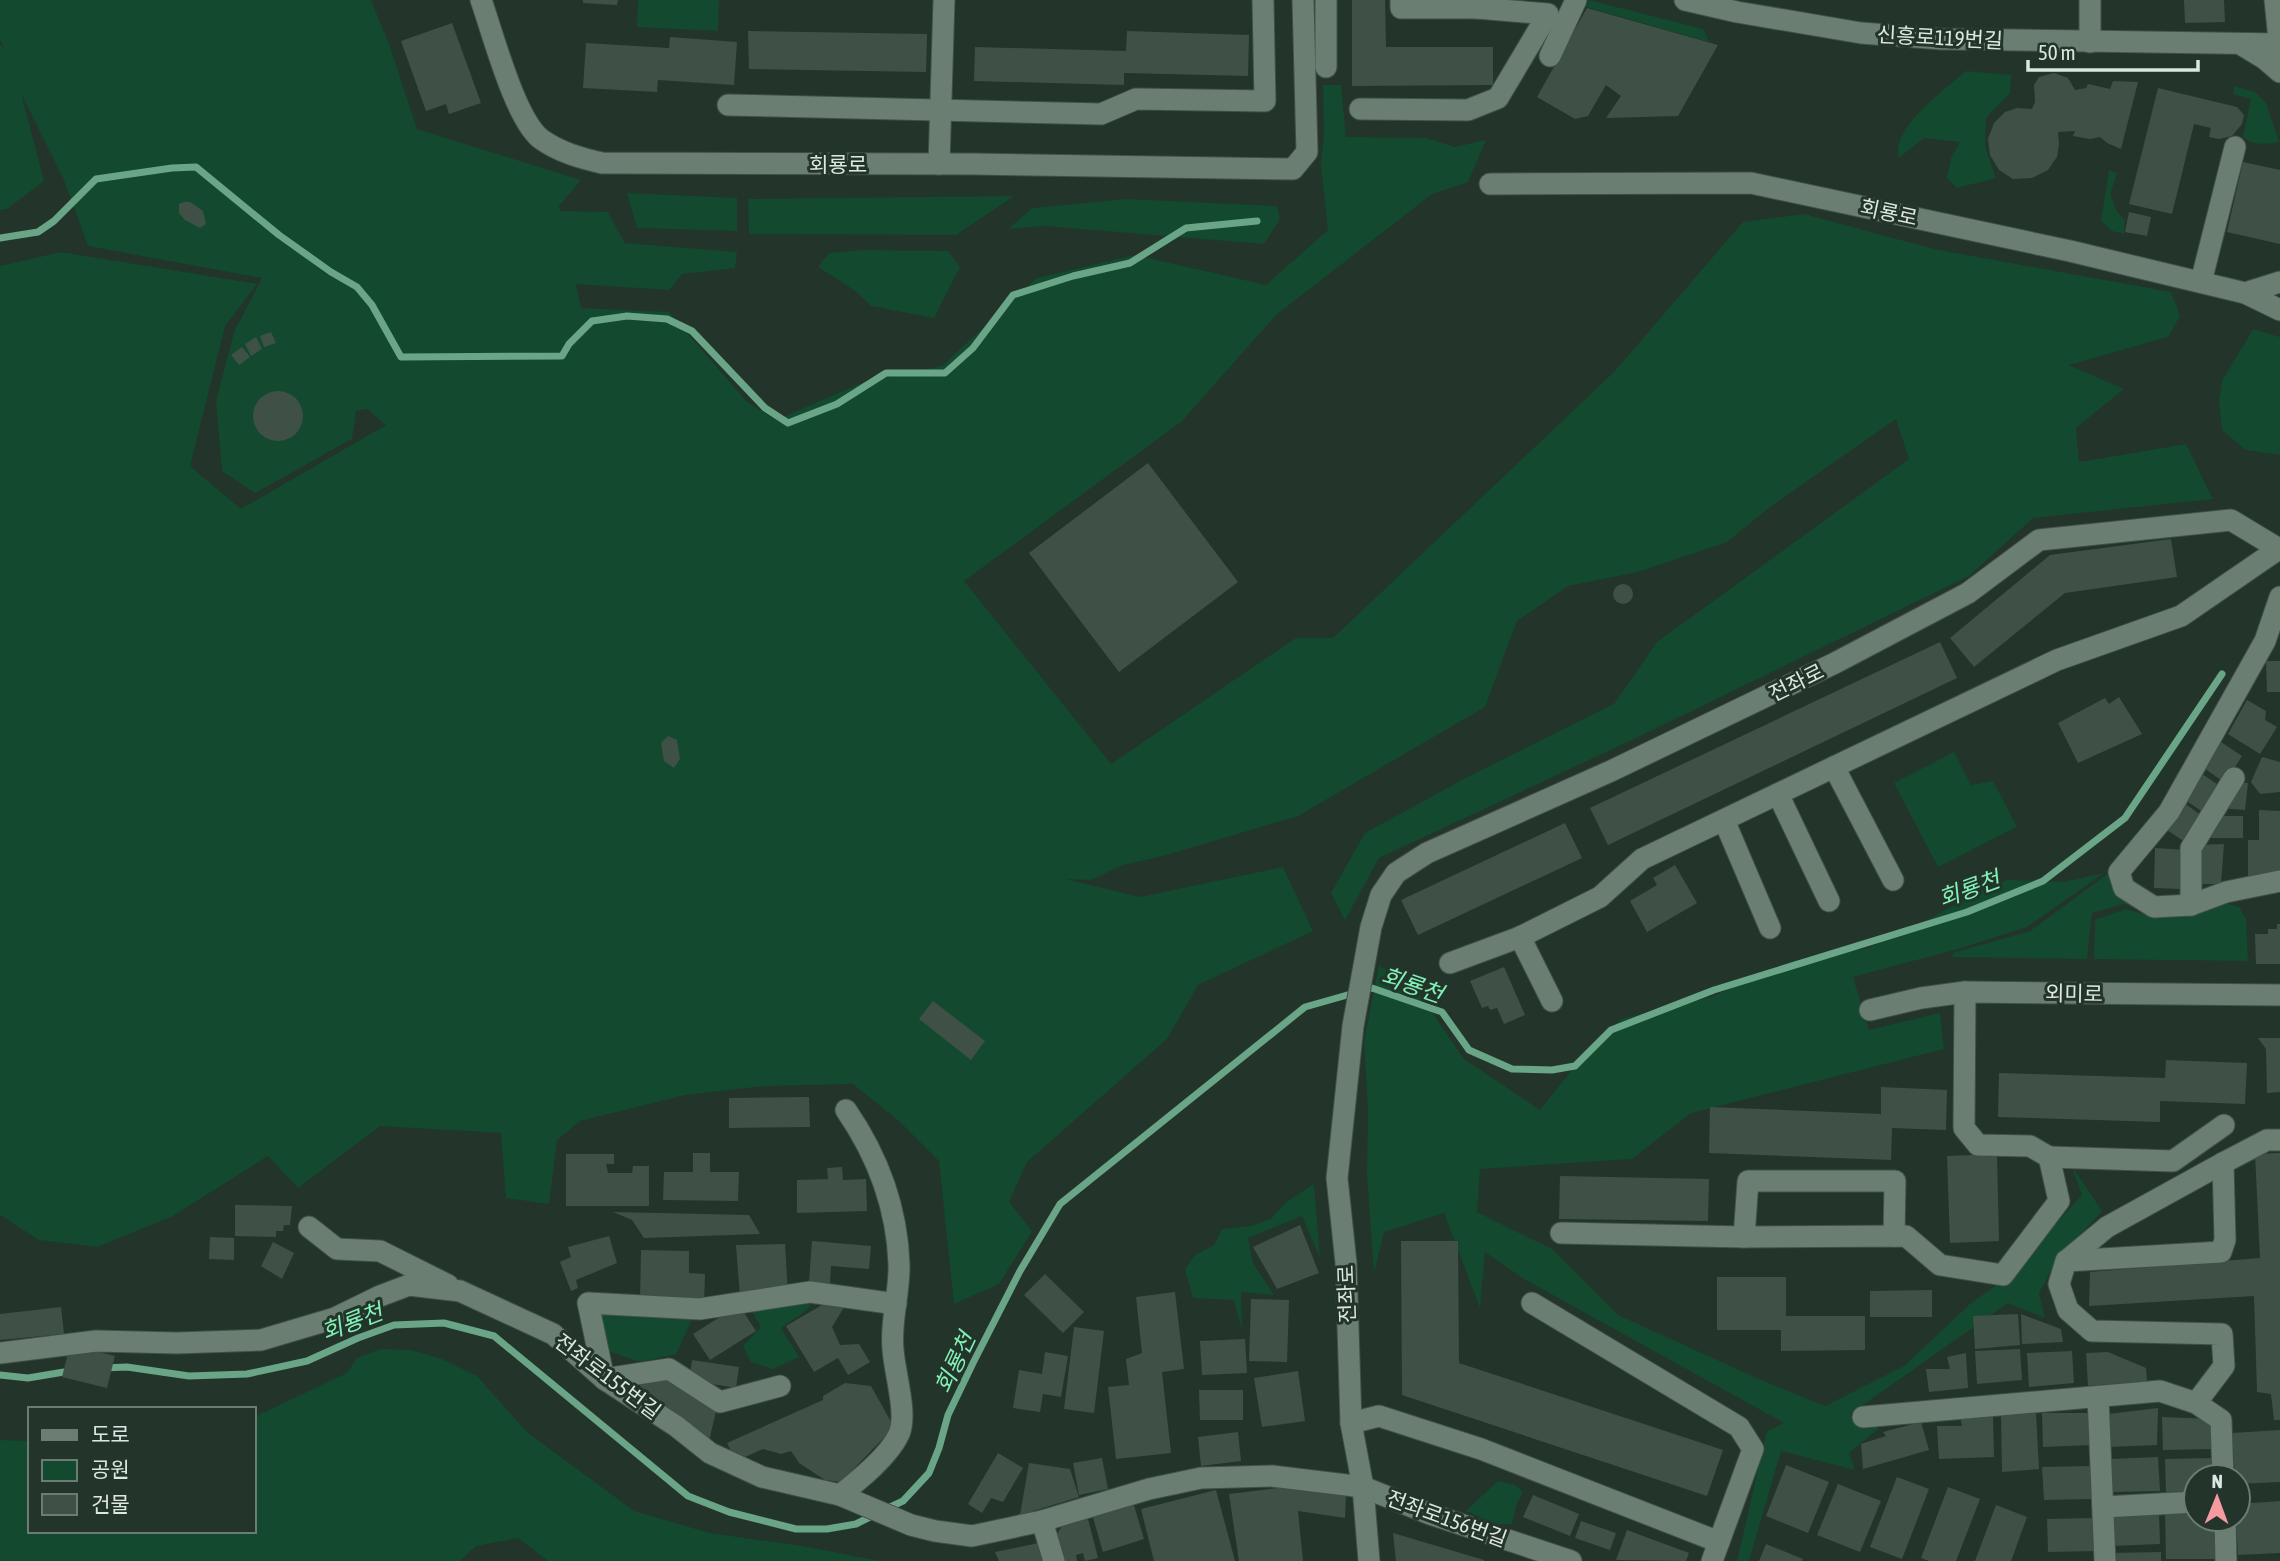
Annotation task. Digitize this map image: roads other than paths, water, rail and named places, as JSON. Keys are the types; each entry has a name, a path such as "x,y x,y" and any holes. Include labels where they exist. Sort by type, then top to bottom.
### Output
{"street":[{"name":"회룡로","path":"481,0 521,114 540,138 574,157 602,163 1293,169 1307,152 1303,0"},
{"path":"939,164 944,0"},
{"path":"728,105 1101,114 1136,99 1265,101 1263,0"},
{"path":"1326,0 1326,67"},
{"path":"1360,109 1468,110 1498,98 1548,14 1479,4 1401,8 1401,0"},
{"path":"1549,56 1576,0"},
{"name":"신흥로119번길","path":"1685,0 1737,6 1861,33 1942,39 2280,46"},
{"path":"2090,0 2090,42"},
{"path":"2275,0 2280,4"},
{"path":"2275,0 2280,46"},
{"path":"2240,44 2265,58 2280,72"},
{"path":"2201,282 2235,147"},
{"name":"회룡로","path":"1490,184 1565,186 1751,183 2201,282 2245,293 2280,310"},
{"path":"2245,293 2280,282"},
{"name":"전좌로","path":"1365,1560 1363,1487 1350,1423 1346,1263 1337,1178 1353,1026 1366,954 1381,895 1396,873 1427,853 1611,771 1835,663 1969,593 2039,540 2231,520 2279,548"},
{"path":"1450,962 1520,936 1600,897 1642,859 2057,660 2181,616 2279,548"},
{"path":"2280,597 2265,641 2169,813 2119,872 2124,888 2154,908 2191,905 2225,892 2280,881"},
{"path":"1834,767 1893,880"},
{"path":"2191,905 2191,848 2234,778"},
{"path":"1779,793 1829,901"},
{"path":"1724,820 1770,928"},
{"path":"1520,936 1552,1001"},
{"path":"1965,992 1964,1128 1978,1145 2030,1146 2049,1157 2173,1161 2224,1125"},
{"name":"외미로","path":"1871,1010 1921,998 1965,992 2280,995"},
{"path":"840,1495 872,1470 900,1433 901,1404 892,1347 899,1264 893,1219 883,1175 863,1134 846,1110"},
{"path":"2196,1403 2224,1366 2222,1334 2092,1331 2068,1310 2059,1284 2066,1261 2107,1227 2267,1140 2280,1139"},
{"path":"1561,1233 1744,1237 1906,1236 1940,1265 2003,1275 2059,1201 2049,1157"},
{"path":"2066,1261 2221,1252 2225,1240 2224,1163"},
{"path":"1744,1237 1748,1181 1895,1181 1895,1236"},
{"path":"309,1227 337,1249 380,1251 460,1291"},
{"name":"전좌로155번길","path":"0,1353 96,1341 177,1343 261,1340 335,1318 409,1285 460,1291 553,1334 604,1378 676,1426 710,1453 762,1477 840,1495 911,1525 935,1531 972,1536 1042,1521 1124,1496 1200,1478 1272,1476 1363,1487"},
{"path":"779,1387 720,1402 669,1369 604,1378 588,1303 700,1310 810,1292 896,1304"},
{"path":"1350,1423 1380,1416 1481,1449 1716,1552 1753,1449 1739,1427 1532,1303"},
{"path":"1863,1418 2160,1391 2196,1403 2221,1420 2223,1463"},
{"path":"2098,1397 2105,1561"},
{"name":"전좌로156번길","path":"1363,1487 1430,1514 1571,1561"},
{"path":"2103,1507 2182,1503"},
{"path":"1042,1521 1054,1561"},
{"path":"2225,1533 2226,1561"}],"waterway":[{"path":"0,238 38,232 54,221 96,179 196,167 279,235 357,287 372,305 401,357 562,356 569,344 592,321 627,316 667,319 692,331 765,408 788,423 837,404 886,373 945,373 973,348 1013,295 1073,276 1130,263 1186,228 1257,221"},
{"name":"회룡천","path":"886,1509 903,1501 929,1473 948,1415 973,1363 1020,1271 1060,1204 1305,1007 1372,988 1442,1012 1469,1050 1512,1069 1552,1070 1575,1066 1611,1030 1714,990 1967,912 2043,881 2125,818 2222,674"},
{"name":"회룡천","path":"103,1368 127,1367 189,1376 247,1374 307,1361 394,1325 444,1323 494,1336 688,1496 729,1512 796,1529 827,1529 856,1524 876,1514"},
{"name":"회룡천","path":"0,1375 28,1378 70,1371"}]}
